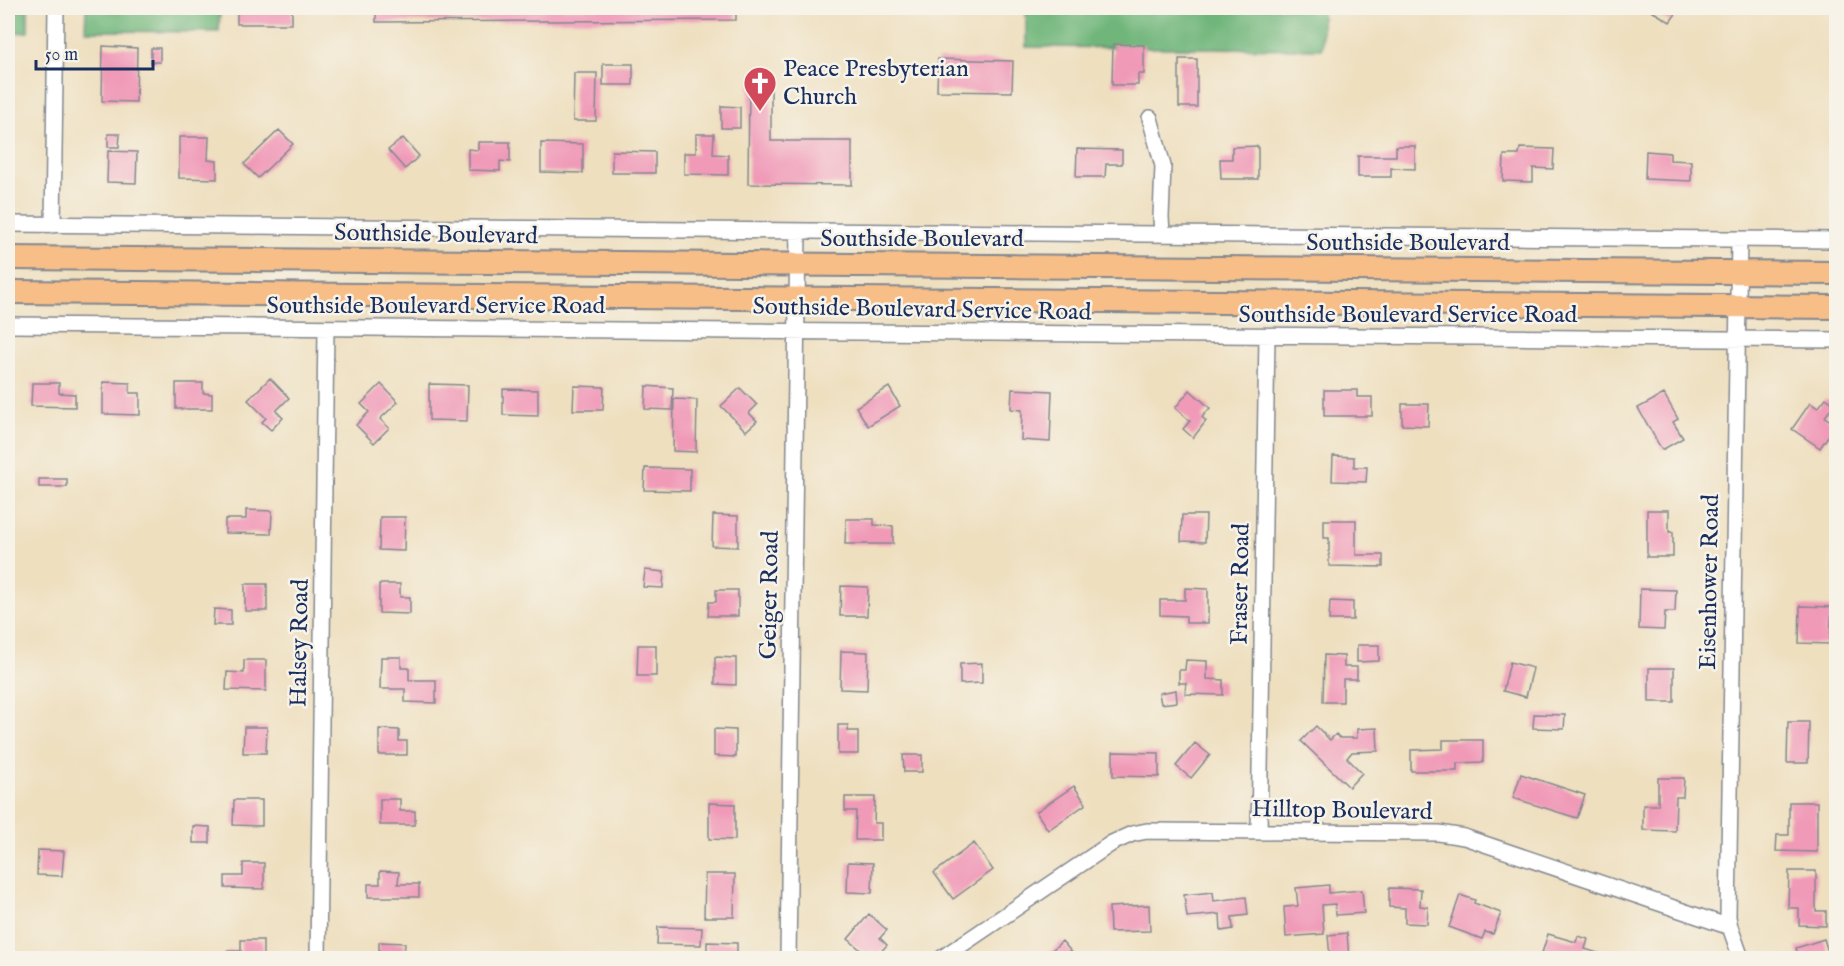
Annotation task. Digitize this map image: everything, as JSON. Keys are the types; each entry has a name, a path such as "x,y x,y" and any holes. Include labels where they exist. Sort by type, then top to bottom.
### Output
{"highway":[{"name":"Southside Boulevard","path":"8,258 1836,273"},
{"path":"8,292 1836,307"}],"street":[{"path":"53,225 56,8"},
{"path":"1150,118 1163,166 1162,234"},
{"path":"8,224 1836,240"},
{"name":"Geiger Road","path":"788,958 798,231"},
{"name":"Eisenhower Road","path":"1730,927 1728,917 1739,239"},
{"name":"Southside Boulevard Service Road","path":"8,325 1836,340"},
{"name":"Halsey Road","path":"318,958 326,328"},
{"name":"Fraser Road","path":"1259,832 1267,336"},
{"name":"Hilltop Boulevard","path":"942,958 1112,843 1131,834 1147,831 1439,833 1464,837 1730,927"},
{"path":"1730,927 1741,958"}],"green space":[{"path":"8,8 28,8 28,32 8,33"},
{"path":"86,8 220,8 219,32 85,31"},
{"path":"1026,8 1322,8 1322,49 1026,47"}],"building":[{"path":"237,8 292,8 292,24 237,24"},
{"path":"376,8 736,8 736,20 376,22"},
{"path":"1647,8 1680,8 1670,22"},
{"path":"1113,44 1144,45 1144,74 1138,74 1138,85 1112,85"},
{"path":"103,46 137,48 136,102 102,101"},
{"path":"151,48 160,48 160,62 151,62"},
{"path":"938,59 1013,61 1012,92 937,91"},
{"path":"1179,59 1197,59 1197,107 1179,107"},
{"path":"603,64 633,64 633,85 603,85"},
{"path":"574,73 597,73 596,121 573,121"},
{"name":"Peace Presbyterian Church","path":"749,84 771,84 771,141 852,141 852,185 748,184"},
{"path":"721,106 740,107 740,128 721,128"},
{"path":"279,130 293,144 258,178 244,164"},
{"path":"108,134 120,134 119,147 108,147"},
{"path":"696,134 714,134 713,154 728,155 728,175 684,174 684,153 696,153"},
{"path":"179,137 209,137 208,160 217,161 217,179 179,178"},
{"path":"403,138 419,156 405,169 388,150"},
{"path":"478,142 510,142 510,162 500,161 500,171 468,170 468,149 478,150"},
{"path":"541,143 583,144 583,173 541,172"},
{"path":"1258,146 1258,179 1221,179 1220,159 1232,159 1232,147"},
{"path":"1396,146 1415,146 1415,169 1391,168 1391,177 1358,177 1358,156 1396,156"},
{"path":"1520,148 1554,149 1553,169 1533,168 1533,182 1503,181 1504,155 1519,155"},
{"path":"1077,149 1122,150 1122,164 1106,164 1105,177 1076,177"},
{"path":"108,151 137,152 136,183 107,182"},
{"path":"612,151 655,152 655,173 612,173"},
{"path":"1646,151 1670,153 1670,160 1691,161 1691,181 1645,179"},
{"path":"270,378 289,398 276,411 283,418 271,430 262,422 266,418 248,400"},
{"path":"103,382 130,383 130,393 140,393 140,415 103,414"},
{"path":"32,383 59,383 59,393 75,394 75,407 31,406"},
{"path":"176,383 203,383 203,393 212,394 212,409 176,409"},
{"path":"381,384 398,402 380,419 389,428 374,443 356,425 369,412 361,404"},
{"path":"429,384 468,385 467,421 429,420"},
{"path":"574,386 604,387 603,410 573,410"},
{"path":"646,386 673,388 672,410 645,409"},
{"path":"889,387 900,406 868,426 856,407"},
{"path":"740,388 757,405 749,413 757,421 746,431 721,406"},
{"path":"503,389 538,390 538,416 503,415"},
{"path":"1012,389 1052,391 1050,442 1021,440 1022,410 1011,409"},
{"path":"1190,390 1210,408 1202,417 1206,421 1193,438 1183,429 1190,421 1175,408"},
{"path":"1324,390 1357,390 1357,397 1372,397 1372,416 1324,416"},
{"path":"1664,394 1678,419 1673,422 1683,438 1662,450 1638,408"},
{"path":"1826,398 1834,404 1825,417 1836,425 1820,448 1792,429 1810,403 1818,408"},
{"path":"674,399 697,400 696,452 673,451"},
{"path":"1402,404 1429,404 1428,426 1402,425"},
{"path":"1333,456 1354,457 1354,467 1367,467 1366,482 1332,481"},
{"path":"645,468 690,469 690,491 644,490"},
{"path":"39,479 67,479 67,487 39,487"},
{"path":"246,510 272,511 271,534 225,533 225,519 246,519"},
{"path":"1647,510 1669,510 1669,532 1673,532 1673,557 1647,557"},
{"path":"713,515 738,516 738,547 712,546"},
{"path":"1182,515 1206,515 1205,542 1181,541"},
{"path":"380,517 405,517 404,551 379,550"},
{"path":"846,519 874,519 874,525 893,526 893,544 845,544"},
{"path":"1324,520 1356,520 1356,555 1383,555 1383,567 1329,566 1329,538 1324,538"},
{"path":"645,570 664,572 663,588 643,587"},
{"path":"245,584 267,584 267,611 245,611"},
{"path":"379,584 400,584 400,597 410,597 410,614 379,613"},
{"path":"841,586 868,587 867,616 840,616"},
{"path":"1185,588 1208,589 1208,623 1186,623 1186,616 1160,615 1160,600 1185,600"},
{"path":"1640,589 1676,590 1675,612 1665,612 1664,630 1639,629"},
{"path":"716,590 738,590 738,616 708,616 709,602 716,602"},
{"path":"1330,601 1353,602 1353,620 1329,620"},
{"path":"1800,606 1832,607 1830,644 1799,643"},
{"path":"214,609 231,610 231,625 213,625"},
{"path":"638,645 656,645 656,676 637,676"},
{"path":"1357,645 1379,645 1379,661 1357,662"},
{"path":"841,651 868,652 867,690 840,689"},
{"path":"1324,655 1344,656 1344,667 1357,667 1357,679 1343,679 1343,702 1323,702"},
{"path":"381,657 401,657 401,668 409,668 409,680 436,680 436,703 405,702 405,689 380,689"},
{"path":"715,657 736,658 736,685 715,684"},
{"path":"244,660 266,660 266,691 226,690 227,672 244,673"},
{"path":"1186,660 1207,661 1207,679 1223,680 1223,695 1185,694 1186,683 1179,683 1179,670 1185,670"},
{"path":"1510,662 1533,668 1526,697 1503,691"},
{"path":"982,663 982,683 960,684 960,664"},
{"path":"1649,668 1674,668 1674,702 1649,702"},
{"path":"1176,690 1177,702 1161,704 1159,693"},
{"path":"1534,714 1565,715 1564,729 1533,728"},
{"path":"1788,722 1809,722 1808,763 1787,763"},
{"path":"838,725 848,725 848,731 858,731 858,754 838,754"},
{"path":"1316,726 1330,740 1336,734 1340,738 1357,738 1357,729 1377,728 1378,751 1352,752 1347,758 1362,773 1349,787 1301,741"},
{"path":"244,727 267,727 266,753 243,753"},
{"path":"379,729 399,730 399,741 407,741 407,755 379,755"},
{"path":"714,729 736,730 736,757 714,756"},
{"path":"1443,740 1483,740 1483,762 1457,763 1457,771 1411,771 1411,750 1443,749"},
{"path":"1195,743 1210,755 1191,778 1176,766"},
{"path":"1113,752 1159,753 1159,777 1113,776"},
{"path":"903,755 922,755 922,772 904,772"},
{"path":"1521,774 1585,795 1577,818 1513,798"},
{"path":"1658,778 1684,778 1683,797 1676,797 1675,831 1643,830 1643,805 1658,805"},
{"path":"1074,786 1086,804 1048,830 1036,812"},
{"path":"845,797 875,797 874,823 881,823 881,840 855,840 856,811 845,811"},
{"path":"380,799 400,799 400,811 415,811 415,825 380,825"},
{"path":"234,800 262,800 262,826 233,825"},
{"path":"1789,802 1817,802 1817,852 1776,851 1777,835 1789,835"},
{"path":"709,803 735,804 735,840 709,839"},
{"path":"193,826 210,827 210,843 193,843"},
{"path":"974,843 993,870 953,899 934,873"},
{"path":"38,850 64,851 62,876 37,875"},
{"path":"848,862 873,863 872,893 847,892"},
{"path":"243,863 264,863 264,889 225,888 225,876 243,876"},
{"path":"380,871 399,872 398,884 419,884 419,897 368,897 368,884 380,884"},
{"path":"1789,871 1816,871 1816,911 1826,911 1826,926 1799,925 1799,908 1788,908"},
{"path":"705,874 735,874 734,917 704,917"},
{"path":"1329,885 1329,893 1362,890 1364,913 1336,915 1335,904 1322,905 1324,934 1286,937 1284,907 1298,906 1296,888"},
{"path":"1389,888 1421,889 1420,906 1428,907 1427,924 1405,923 1405,908 1389,907"},
{"path":"1213,892 1214,901 1246,897 1248,915 1232,917 1233,929 1221,931 1220,914 1187,917 1184,895"},
{"path":"1460,895 1501,913 1493,934 1485,932 1482,939 1449,927"},
{"path":"1149,905 1150,931 1110,932 1109,907"},
{"path":"869,914 887,930 880,938 887,945 875,958 870,958 848,939"},
{"path":"658,927 702,928 701,945 657,944"},
{"path":"1347,933 1349,958 1330,958 1328,935"},
{"path":"1548,934 1576,942 1578,936 1588,939 1585,949 1601,954 1600,958 1562,958 1542,953"},
{"path":"1824,939 1830,958 1799,958 1796,948"},
{"path":"8,940 13,940 13,956 59,956 59,958 8,958"},
{"path":"241,940 263,940 263,958 227,958 227,951 241,951"},
{"path":"1062,941 1074,955 1071,958 1043,958"},
{"path":"379,942 405,943 404,956 426,956 426,958 368,958 368,956 379,956"},
{"path":"707,942 737,943 737,958 707,958"}],"place":[{"name":"Peace Presbyterian Church","path":"760,112"}]}
